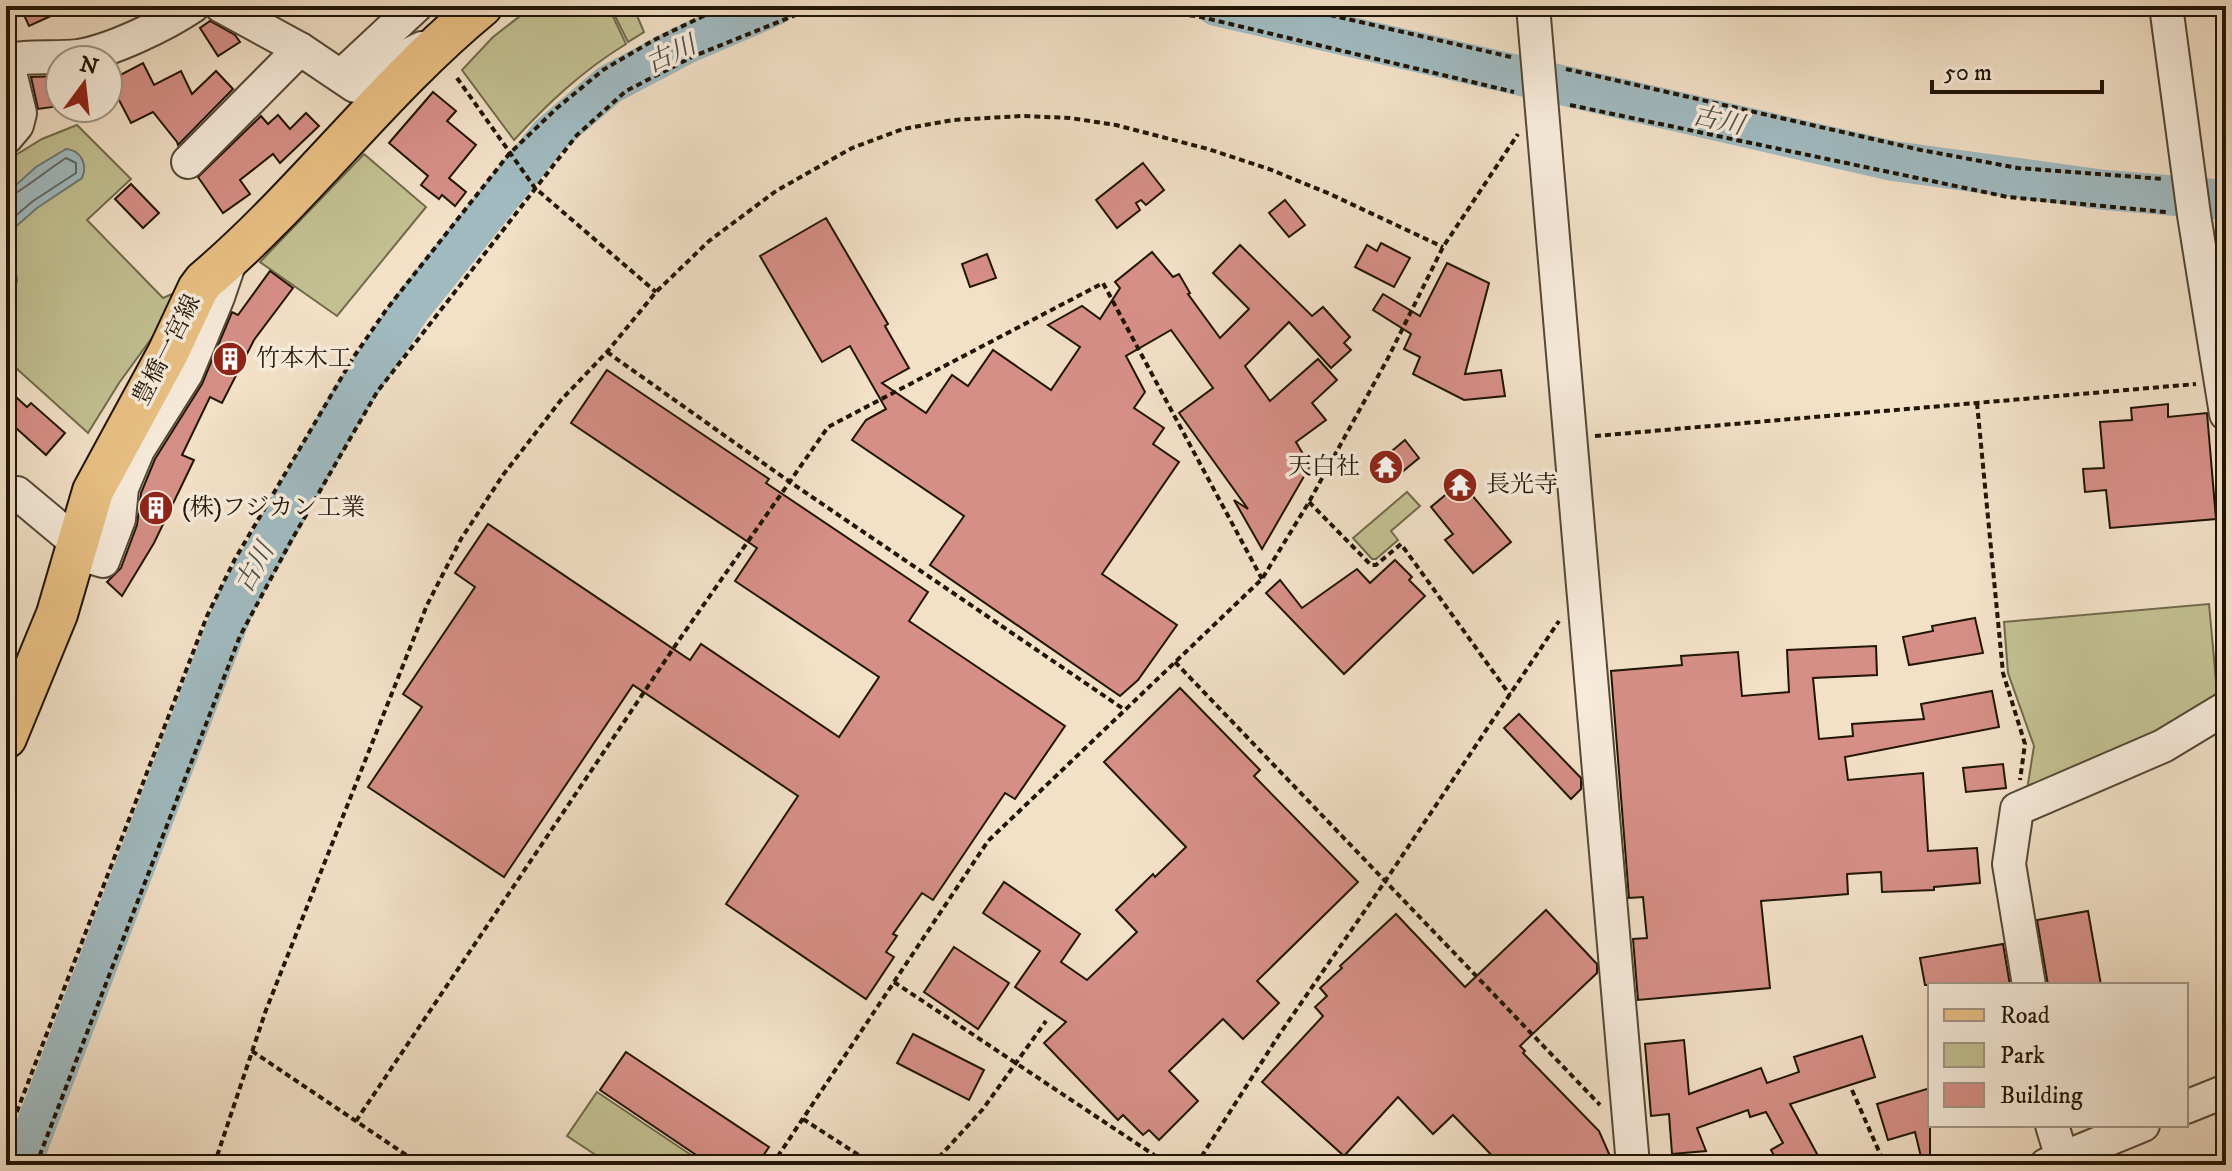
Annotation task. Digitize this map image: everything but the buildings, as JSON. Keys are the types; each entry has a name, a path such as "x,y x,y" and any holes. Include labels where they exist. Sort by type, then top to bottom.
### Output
{"main road":[{"name":"豊橋一宮線","path":"6,738 57,614 100,476 168,353 195,294 204,281 231,259 443,38 482,6"}],"street":[{"path":"6,138 17,125 20,113 7,58 76,56 108,49 193,6"},
{"path":"221,6 300,49 355,86 407,54 443,38"},
{"path":"341,76 416,6"},
{"path":"1533,6 1639,1162"},
{"path":"2166,6 2191,198 2226,414"},
{"path":"188,162 300,49"},
{"path":"17,493 78,544"},
{"path":"2029,983 2009,864 2017,809 2163,746 2226,708"},
{"path":"2188,1106 2226,1091"},
{"path":"2052,1127 2054,1162 2138,1127"}],"path":[{"path":"6,1140 207,616 235,559 353,358 386,310 509,154 557,108 603,70 654,40 724,6"},
{"path":"36,1165 240,636 377,392 577,135 626,91 694,56 818,6"},
{"path":"1130,6 1201,17 1541,88 2008,197 2191,198 2226,184"},
{"path":"1291,6 1541,88 2191,198"},
{"path":"457,78 535,188 656,292"},
{"path":"772,1165 988,841 1262,579 1309,502 1388,358 1443,247 1521,128 1541,88"},
{"path":"214,1165 252,1051 355,784 427,605 461,539 503,475 561,400 607,352 656,292 709,241 765,199 852,148 903,129 953,120 1022,116 1070,118 1116,125 1208,149 1330,194 1443,247"},
{"path":"356,1121 679,640 828,427 1103,283 1262,579"},
{"path":"607,352 790,482 1125,710"},
{"path":"1572,438 2221,382"},
{"path":"1977,403 2003,673 2025,744 2017,809"},
{"path":"1309,502 1371,565 1376,565 1401,544 1510,695"},
{"path":"1196,1165 1279,1035 1562,616 1585,591"},
{"path":"1175,662 1604,1109"},
{"path":"894,982 1169,1165"},
{"path":"932,1165 983,1109 1046,1021"},
{"path":"252,1051 421,1165"},
{"path":"1852,1090 1885,1165"},
{"path":"803,1119 874,1165"},
{"path":"1203,1155 1218,1165"},
{"path":"661,1160 668,1165"}],"green space":[{"path":"533,6 608,6 626,44 566,88 514,140 462,70 493,37"},
{"path":"610,6 633,6 644,32 628,42"},
{"path":"77,125 131,179 87,220 163,298 172,294 178,302 119,383 88,433 6,359 6,294 17,282 16,273 6,265 6,161 42,139"},
{"path":"364,154 426,207 337,316 260,262"},
{"path":"1407,492 1420,506 1391,531 1398,540 1372,559 1353,538"},
{"path":"2209,604 2218,703 2027,790 2034,746 2008,673 2004,622"},
{"path":"597,1092 706,1165 611,1165 567,1136"}],"water":[{"path":"66,149 76,152 82,159 82,178 37,208 6,235 6,194 36,167"}],"waterway":[{"name":"古川","path":"21,1165 236,602 347,405 411,308 549,136 610,84 684,45 774,6"},
{"name":"古川","path":"1216,6 1893,161 2105,190 2226,200"}],"place":[{"name":"竹本木工","path":"230,359"},
{"name":"天白社","path":"1386,467"},
{"name":"長光寺","path":"1460,485"},
{"name":"(株)フジカン工業","path":"156,508"}]}
